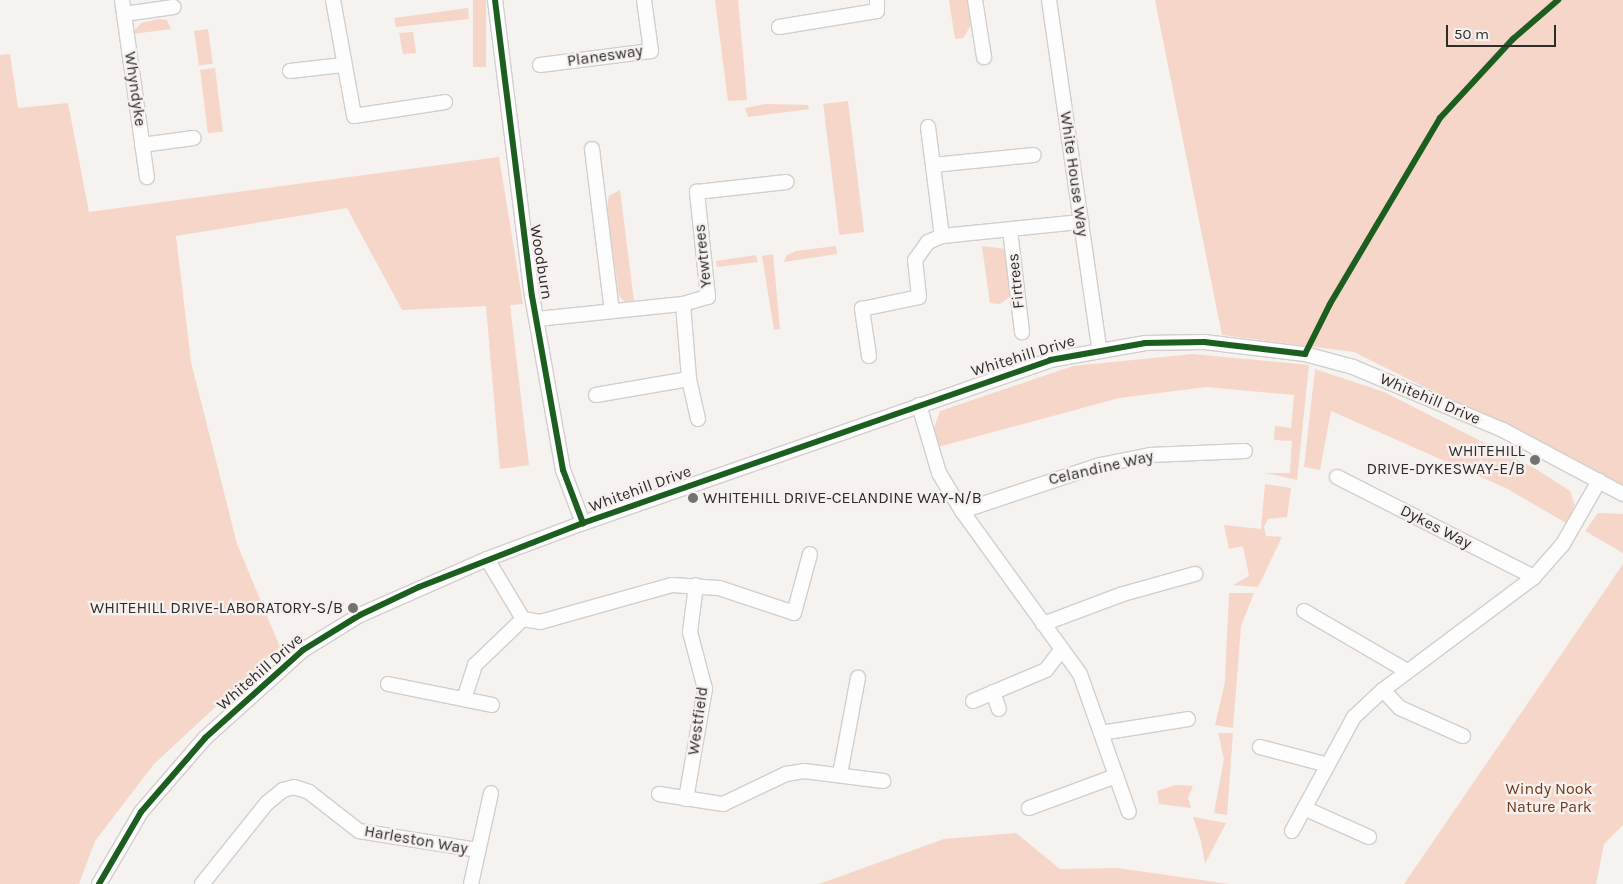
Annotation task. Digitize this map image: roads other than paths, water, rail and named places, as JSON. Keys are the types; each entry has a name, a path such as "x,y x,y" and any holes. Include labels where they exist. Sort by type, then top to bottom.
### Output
{"street":[{"name":"Whyndyke","path":"122,0 147,177"},
{"path":"333,0 343,65 354,116 445,102"},
{"name":"Woodburn","path":"495,0 536,319 563,470 583,524"},
{"name":"Planesway","path":"540,65 651,51 644,0"},
{"path":"778,28 877,11 877,0"},
{"path":"975,0 984,57"},
{"name":"White House Way","path":"1049,0 1099,349"},
{"path":"124,14 174,7"},
{"path":"290,71 343,65"},
{"path":"928,126 942,236"},
{"path":"142,145 194,138"},
{"path":"592,149 612,311"},
{"path":"933,165 1034,154"},
{"name":"Yewtrees","path":"536,319 683,304 708,297 697,192 786,182"},
{"name":"Firtrees","path":"868,356 862,309 919,297 915,260 919,250 942,236 1081,222"},
{"name":"Firtrees","path":"1010,230 1022,332"},
{"path":"683,304 689,379 698,419"},
{"name":"Whitehill Drive","path":"99,884 141,812 205,738 303,650 360,615 487,559 919,404 1032,366 1099,349 1204,342 1313,356 1392,382 1503,430 1623,494"},
{"path":"596,395 689,379"},
{"path":"919,404 939,473 962,511 1080,674 1129,812"},
{"name":"Celandine Way","path":"962,511 1100,465 1150,455 1245,451"},
{"name":"Dykes Way","path":"1338,477 1534,577"},
{"path":"1292,831 1306,809 1354,717 1407,671 1534,577 1563,544 1599,482"},
{"path":"487,559 523,619 540,622 650,589 696,586 719,588 794,612 810,554"},
{"path":"1043,624 1123,594 1196,574"},
{"name":"Westfield","path":"686,799 706,689 690,632 696,586"},
{"path":"1304,611 1407,671"},
{"path":"464,699 475,665 523,619"},
{"path":"973,701 1046,670 1062,649"},
{"path":"840,774 858,678"},
{"path":"388,684 492,705"},
{"path":"1383,690 1400,708 1463,736"},
{"path":"993,692 999,709"},
{"path":"1101,733 1188,719"},
{"path":"1260,747 1328,765"},
{"path":"658,794 723,804 786,774 804,771 840,774 883,781"},
{"path":"1030,808 1116,776"},
{"name":"Harleston Way","path":"202,884 267,803 283,790 294,787 309,792 359,831 478,850"},
{"path":"471,884 491,793"},
{"path":"1306,809 1369,837"}],"place":[{"name":"WHITEHILL DRIVE-DYKESWAY-E/B","path":"1535,460"},
{"name":"WHITEHILL DRIVE-CELANDINE WAY-N/B","path":"693,498"},
{"name":"WHITEHILL DRIVE-LABORATORY-S/B","path":"353,608"}],"park label":[{"name":"Windy Nook Nature Park","path":"1549,798"}]}
